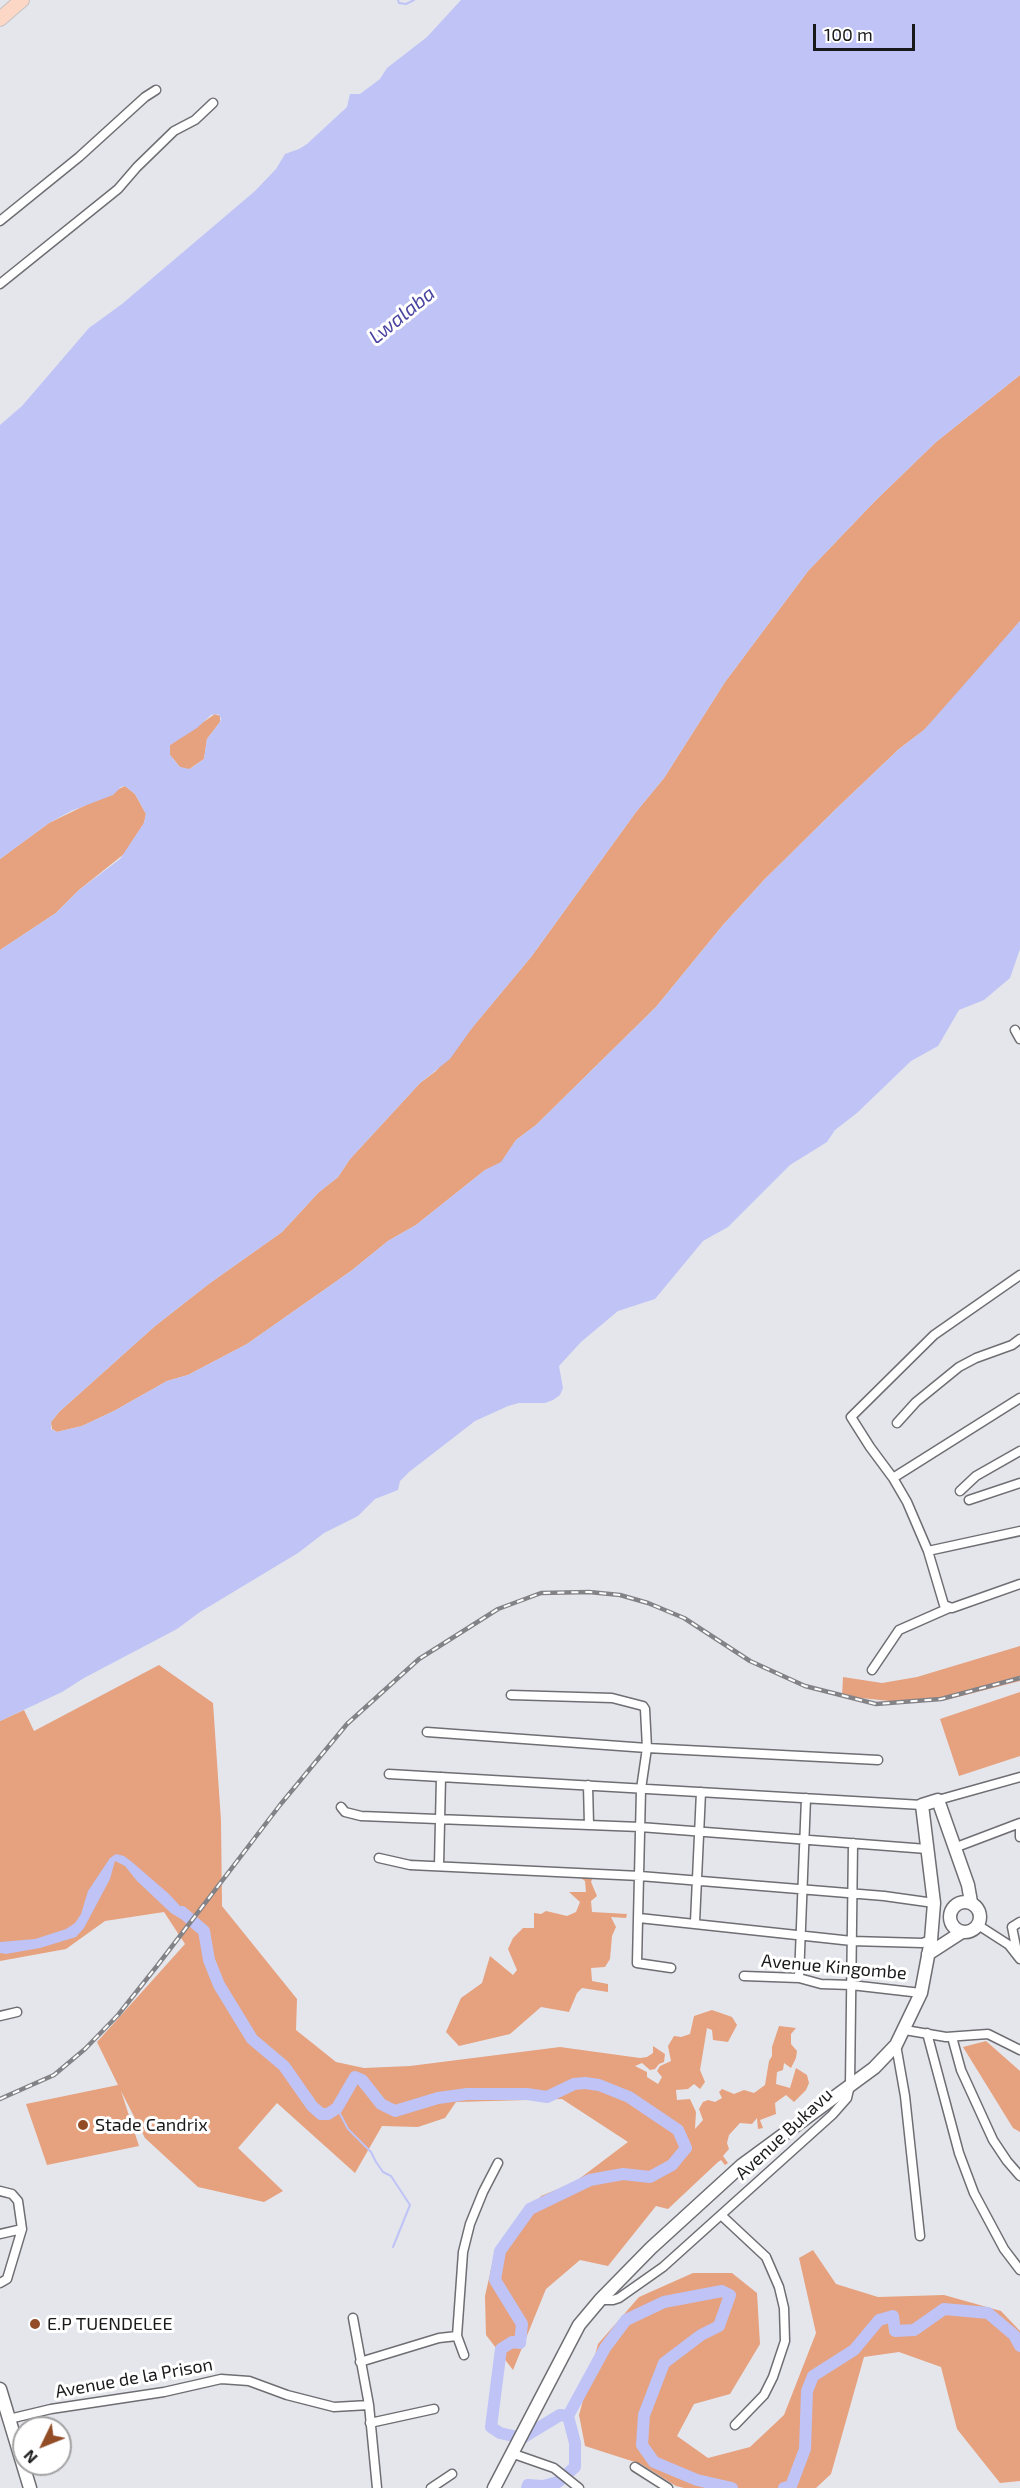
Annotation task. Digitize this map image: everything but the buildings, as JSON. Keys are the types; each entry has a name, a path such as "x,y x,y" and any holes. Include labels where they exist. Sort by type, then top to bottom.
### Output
{"main road":[{"path":"0,19 22,0"}],"street":[{"path":"0,221 156,90"},
{"path":"0,284 118,189 174,131 195,120 213,103"},
{"path":"1015,1030 1020,1039"},
{"path":"949,1608 944,1605 928,1551 907,1502 870,1447 852,1414 934,1335 1020,1275"},
{"path":"897,1423 916,1402 959,1367 1012,1345 1020,1339"},
{"path":"893,1478 1020,1398"},
{"path":"960,1491 976,1476 1020,1451"},
{"path":"969,1500 1020,1484"},
{"path":"928,1551 1020,1531"},
{"path":"872,1670 899,1630 949,1608 1020,1584"},
{"path":"511,1695 612,1698 643,1706 647,1725 647,1748 641,1789 638,1964 671,1968"},
{"path":"427,1732 647,1748 878,1760"},
{"path":"389,1774 922,1805 1020,1777"},
{"path":"439,1866 441,1777"},
{"path":"588,1785 589,1825"},
{"path":"695,1922 701,1792"},
{"path":"799,1978 806,1798"},
{"path":"928,1954 962,1932 972,1930 978,1925 980,1912 971,1902 970,1891 938,1800"},
{"path":"494,2488 579,2325 600,2300 651,2248 742,2165 874,2068 896,2045 921,1993 932,1935 934,1902 922,1805"},
{"path":"341,1807 345,1812 361,1816 640,1827 927,1849"},
{"path":"954,1848 1020,1823 1020,1837"},
{"name":"Avenue Bukavu","path":"600,2300 613,2300 663,2267 839,2109 847,2098 850,2085 853,1844"},
{"path":"379,1858 410,1865 640,1876 934,1902 950,1912 952,1926 962,1932"},
{"path":"639,1917 852,1941 922,1943 932,1935 960,1902 971,1902"},
{"path":"1019,1957 1012,1929 1013,1925 1020,1922"},
{"path":"978,1925 1009,1945 1019,1957"},
{"name":"Avenue Kingombe","path":"744,1976 799,1978 821,1984 851,1984 921,1993"},
{"path":"0,2016 17,2012"},
{"path":"905,2030 952,2037 988,2034 1020,2050"},
{"path":"927,2033 947,2111 974,2193 1004,2248 1020,2270"},
{"path":"952,2037 961,2070 994,2142 1020,2176"},
{"path":"896,2045 905,2096 920,2236"},
{"path":"464,2355 457,2336 463,2252 478,2202 498,2163"},
{"path":"0,2191 12,2194 18,2201 22,2229 7,2279 0,2283"},
{"path":"722,2215 766,2257 779,2287 784,2308 785,2341 773,2377 764,2395 735,2425"},
{"path":"0,2234 22,2229"},
{"path":"353,2318 369,2405 377,2488"},
{"path":"360,2362 439,2338 457,2336"},
{"name":"Avenue de la Prison","path":"9,2419 51,2409 164,2392 221,2379 246,2380 284,2394 334,2407 369,2405"},
{"path":"0,2389 30,2488"},
{"path":"370,2423 434,2409"},
{"path":"512,2451 557,2469 576,2485"},
{"path":"635,2467 668,2488"},
{"path":"431,2488 452,2474"}],"shaded area":[{"path":"1020,375 1020,621 956,696 924,730 899,749 764,880 723,925 656,1007 536,1125 516,1140 501,1163 485,1170 416,1225 388,1241 351,1271 247,1344 188,1375 167,1381 82,1426 57,1432 52,1429 51,1422 59,1412 155,1326 210,1283 282,1232 318,1193 338,1177 350,1159 420,1083 436,1071 531,957 636,812 664,778 725,682 808,571 936,442"},
{"path":"215,714 220,716 220,722 207,739 204,759 188,770 180,767 170,755 170,745"},
{"path":"125,786 135,794 146,814 144,823 124,854 79,890 56,913 0,950 0,859 49,823"},
{"path":"1020,1646 1020,1681 942,1701 899,1702 842,1696 843,1677 882,1683 917,1677"},
{"path":"159,1665 213,1703 221,1821 222,1906 297,1999 296,2030 336,2062 364,2068 410,2066 560,2047 640,2058 653,2053 653,2046 665,2054 664,2062 650,2070 642,2063 635,2066 647,2072 647,2077 658,2084 662,2077 657,2071 660,2066 671,2061 668,2046 674,2036 681,2037 690,2034 694,2016 712,2010 732,2017 737,2025 728,2042 713,2040 712,2030 707,2028 700,2070 705,2082 700,2089 694,2084 688,2089 676,2090 677,2100 690,2099 696,2112 695,2129 703,2120 699,2109 703,2102 708,2100 715,2102 722,2098 719,2092 722,2089 734,2094 744,2090 754,2093 765,2085 772,2047 779,2026 796,2028 791,2034 791,2044 797,2051 796,2058 791,2068 784,2063 783,2070 777,2072 776,2084 790,2088 796,2068 807,2075 809,2083 806,2090 794,2102 786,2095 775,2103 776,2114 760,2120 763,2128 758,2129 757,2118 752,2124 740,2123 729,2135 727,2143 729,2149 723,2156 728,2163 725,2165 721,2160 718,2162 668,2209 656,2206 608,2266 580,2260 546,2289 513,2370 486,2335 485,2296 494,2256 541,2196 575,2182 628,2142 562,2099 456,2102 445,2118 418,2127 382,2126 355,2173 277,2103 238,2148 283,2191 264,2202 198,2187 145,2138 121,2091 139,2146 47,2165 26,2104 118,2085 97,2042 185,1944 164,1912 105,1921 66,1949 0,1961 0,1721 24,1710 34,1731"},
{"path":"1020,1692 1020,1756 959,1776 940,1719"},
{"path":"578,1876 593,1877 591,1882 597,1896 591,1901 592,1912 627,1914 626,1918 611,1917 616,1927 612,1936 610,1959 605,1967 591,1968 592,1981 608,1984 608,1992 582,1988 577,1993 569,2012 541,2007 510,2034 459,2046 446,2032 461,1998 482,1983 490,1956 513,1975 517,1970 508,1949 513,1938 523,1928 534,1928 534,1913 541,1914 546,1911 567,1916 576,1912 580,1902 569,1892 586,1892 585,1881"},
{"path":"986,2041 1020,2071 1020,2132 1013,2128 963,2047"},
{"path":"813,2250 836,2284 878,2297 944,2295 1001,2311 1020,2331 1020,2481 1000,2483 957,2429 941,2367 899,2352 864,2357 831,2474 816,2488 684,2488 676,2486 641,2464 585,2446 579,2415 598,2344 639,2297 693,2273 732,2273 757,2293 760,2344 730,2394 694,2404 677,2436 708,2458 750,2447 784,2415 816,2333 799,2258"}],"water":[{"name":"Lwalaba","path":"461,0 1020,0 1020,375 936,442 808,571 725,682 664,778 636,812 531,957 472,1028 450,1059 420,1083 350,1159 338,1177 318,1193 282,1232 210,1283 155,1326 59,1412 51,1422 51,1429 57,1432 82,1426 167,1381 188,1375 247,1344 351,1271 388,1241 416,1225 485,1170 501,1162 516,1140 536,1125 656,1007 723,925 764,880 899,749 924,730 1020,621 1020,949 1010,978 984,1000 959,1010 938,1046 911,1061 857,1113 835,1130 827,1142 790,1165 728,1227 703,1241 655,1299 618,1311 581,1342 559,1366 563,1388 560,1395 545,1403 519,1403 508,1406 475,1421 409,1472 400,1481 398,1490 375,1499 358,1516 324,1533 298,1553 200,1612 177,1629 62,1692 0,1721 0,950 56,913 79,890 120,859 144,823 146,814 135,794 125,786 121,787 113,795 71,811 49,823 0,859 0,425 22,406 89,328 122,304 255,191 276,169 285,154 307,144 347,107 350,94 360,94 380,79 387,68 427,37","holes":["218,714 221,718 207,739 204,759 190,769 180,767 170,755 170,745 197,728 211,715"]},
{"path":"116,1854 132,1862 169,1894 194,1921 181,1919 171,1913 137,1881 125,1866 115,1861 110,1879 84,1928 76,1937 40,1948 0,1953 0,1942 35,1939 66,1929 75,1923 81,1914 88,1891 110,1858"}],"waterway":[{"path":"398,0 399,3 406,4 414,0"},
{"path":"182,1912 204,1931 209,1960 219,1985 252,2039 284,2066 312,2106 321,2114 328,2114 337,2108 355,2077 362,2080 381,2104 395,2111 438,2098 467,2094 527,2094 547,2097 574,2084 585,2083 599,2085 629,2097 678,2130 686,2148 672,2165 650,2177 623,2174 590,2180 530,2209 500,2251 495,2280 522,2324 520,2343 512,2342 501,2349 491,2427 500,2433 522,2438 560,2415 568,2416 575,2443 575,2467 558,2482 543,2486 528,2485 527,2488"},
{"path":"337,2108 348,2129 371,2152 383,2172 391,2176 410,2205 393,2247"},
{"path":"568,2416 605,2348 626,2320 664,2302 722,2291 730,2295 719,2326 701,2335 664,2363 644,2415 642,2445 654,2462 697,2480 732,2488"},
{"path":"784,2488 791,2486 805,2449 807,2391 813,2376 854,2350 879,2320 893,2316 895,2331 914,2330 944,2309 988,2313 1014,2335 1020,2346"}],"railway":[{"path":"0,2099 54,2075 85,2049 118,2015 280,1805 347,1724 419,1659 498,1609 541,1593 589,1592 620,1595 648,1603 684,1618 750,1661 805,1686 876,1704 941,1699 1020,1678"}],"place":[{"name":"Stade Candrix","path":"83,2125"},
{"name":"E.P TUENDELEE","path":"35,2324"}]}
